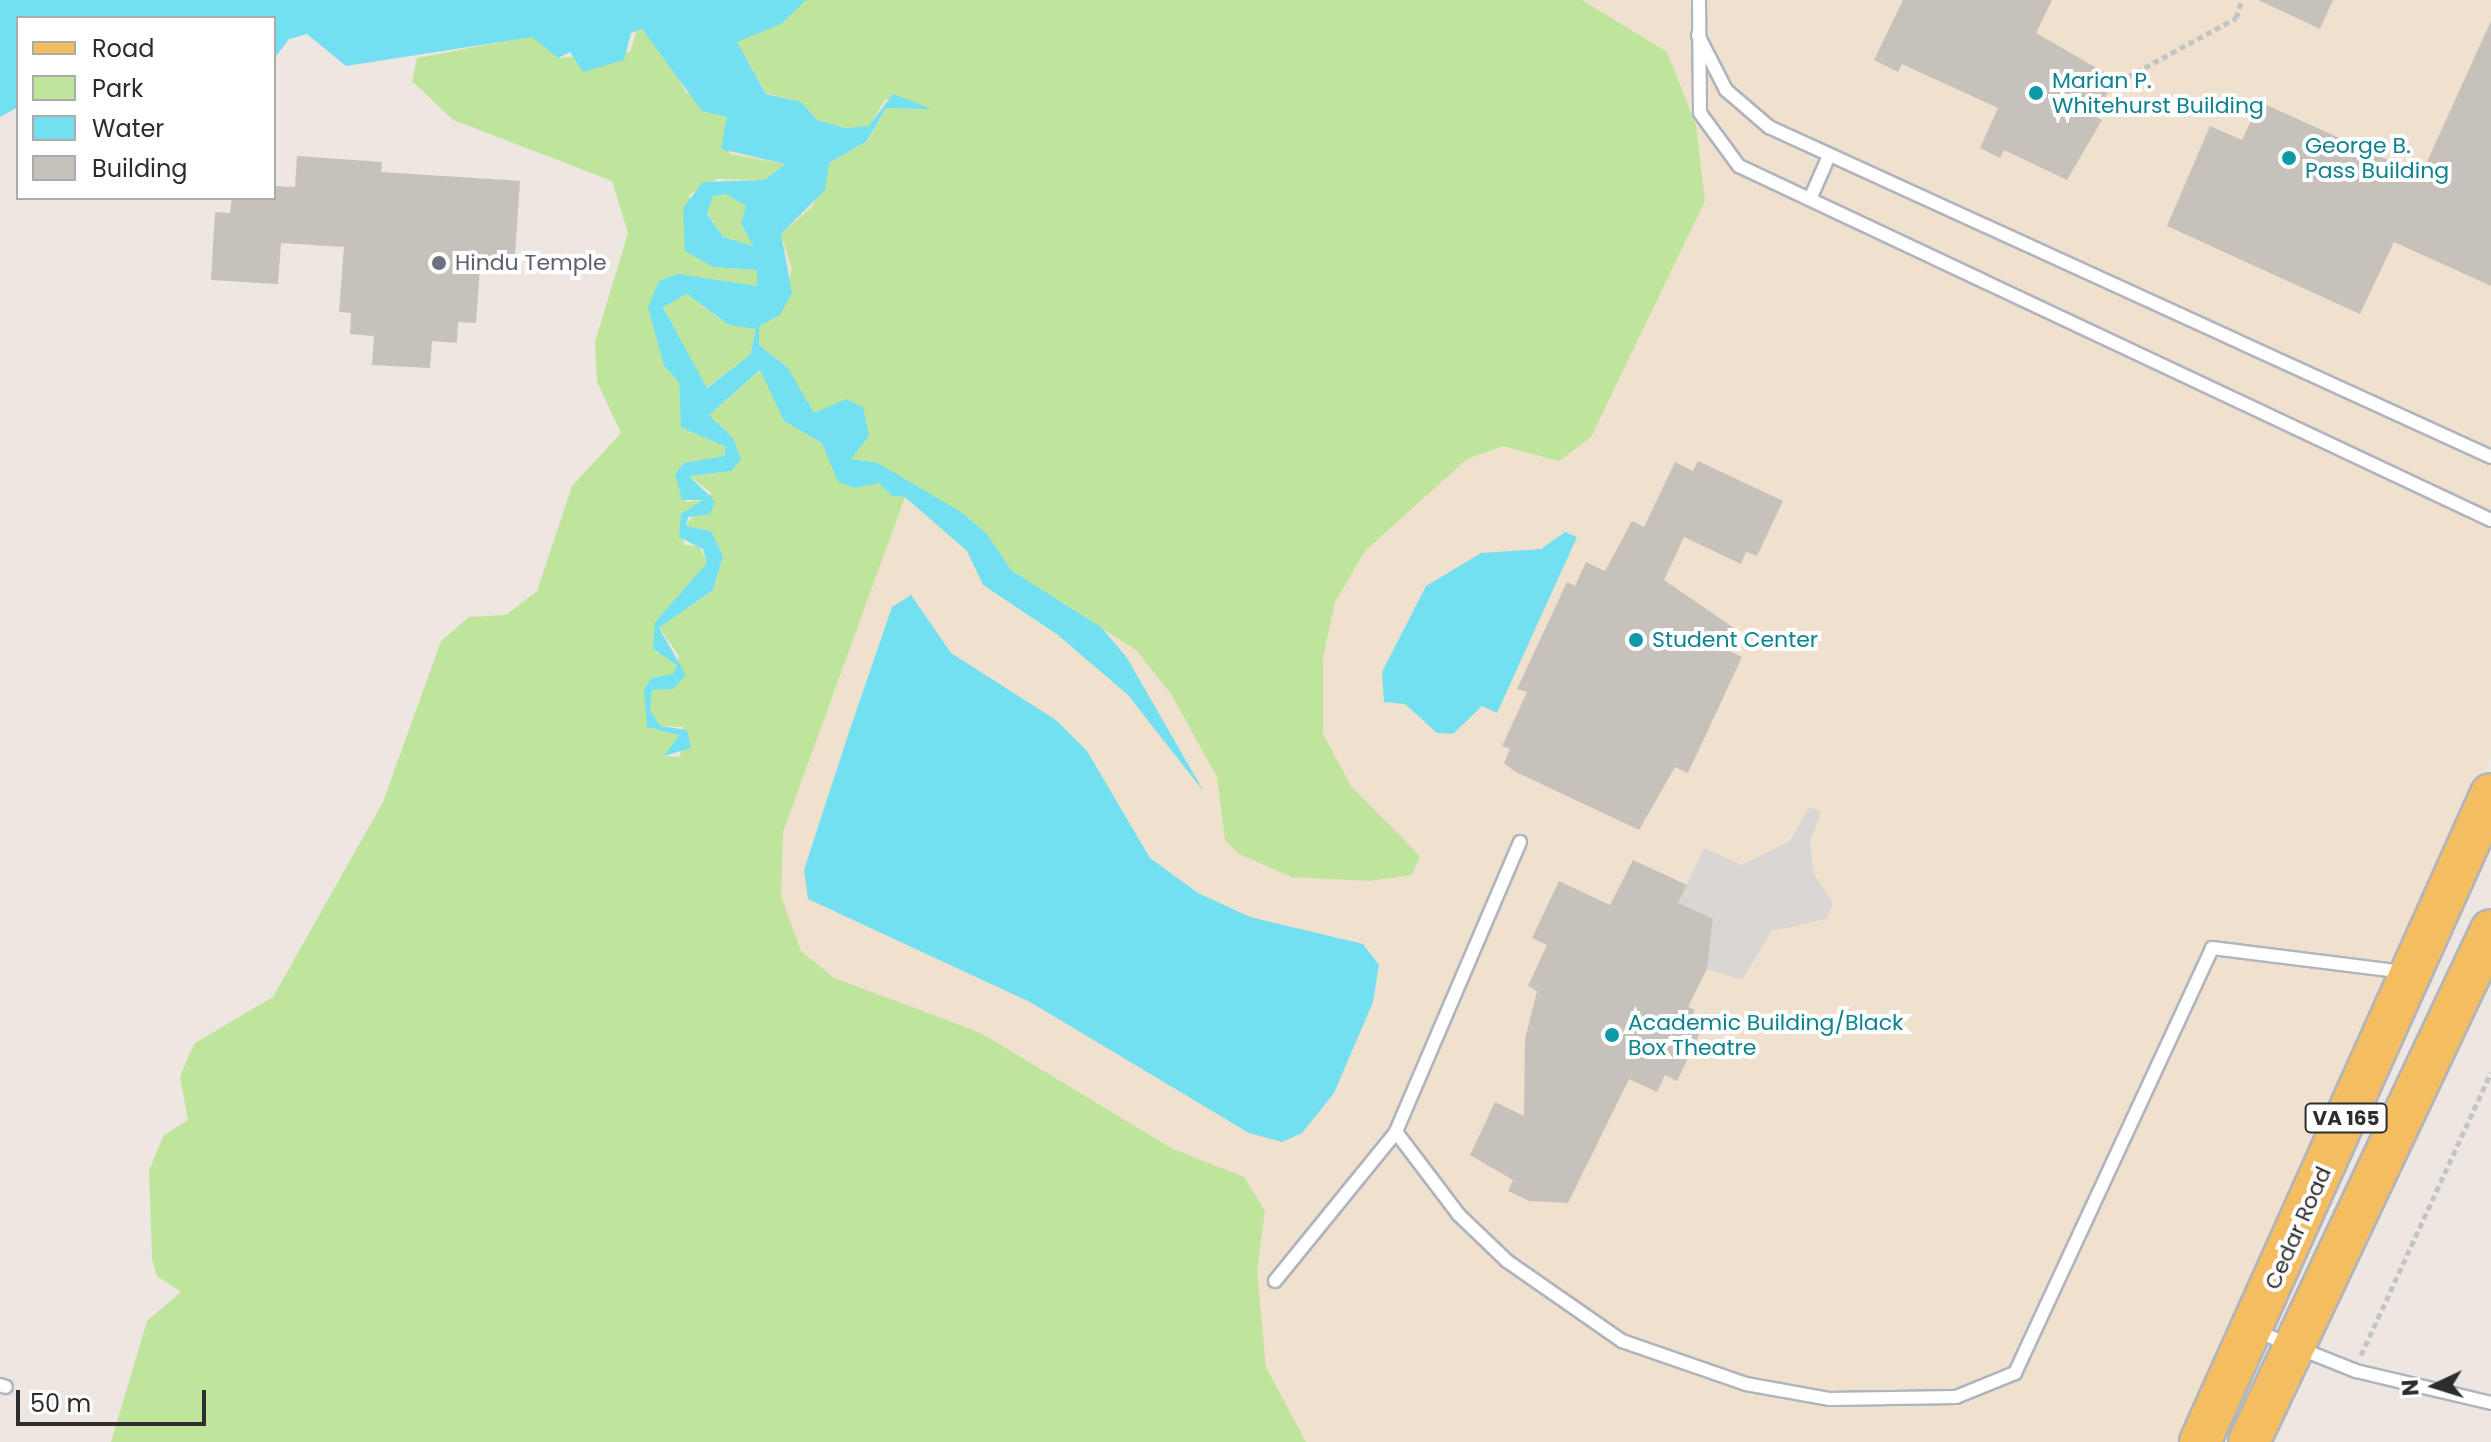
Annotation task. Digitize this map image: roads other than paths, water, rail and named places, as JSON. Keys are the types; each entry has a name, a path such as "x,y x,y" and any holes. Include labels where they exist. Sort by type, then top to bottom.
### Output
{"main road":[{"name":"Cedar Road","path":"2200,1442 2253,1330 2491,794"},
{"name":"VA 165","path":"2249,1442 2491,930"}],"lane":[{"path":"1699,0 1695,88 1709,134 1739,166 2491,520"},
{"path":"1697,32 1726,90 1747,111 1829,156 2491,457"},
{"path":"1810,199 1829,156"},
{"path":"1275,1281 1396,1132 1520,842"},
{"path":"1396,1132 1459,1215 1507,1261 1622,1341 1746,1384 1829,1399 1956,1397 1999,1385 2029,1348 2212,948 2411,972"},
{"path":"2253,1330 2354,1370 2491,1403"}],"water":[{"path":"0,0 806,0 781,24 737,42 766,94 801,102 817,120 845,128 869,126 893,94 932,109 886,108 867,141 829,163 825,190 781,234 792,293 780,315 759,326 759,345 788,368 814,413 846,399 863,407 869,436 851,459 878,463 961,512 987,534 1011,570 1102,628 1127,658 1204,792 1128,695 1058,635 983,585 967,551 905,497 892,496 879,483 856,488 838,482 822,443 784,421 760,370 709,415 733,438 741,460 731,471 689,476 715,501 710,514 688,517 686,526 711,531 723,556 713,590 659,628 686,675 673,689 652,690 650,710 660,726 687,730 691,748 664,756 679,735 647,727 644,690 651,678 673,674 677,665 653,649 655,622 707,563 703,549 679,537 681,514 703,500 682,500 675,474 684,463 724,456 726,447 681,427 679,382 664,366 648,307 659,281 678,274 757,286 757,270 713,267 685,251 683,208 703,182 765,180 785,164 721,149 727,117 702,111 642,29 631,33 624,60 583,72 570,52 558,58 532,37 346,66 307,34 289,39 276,56 276,16 16,16 16,108 0,117","holes":["726,194 746,206 741,223 753,246 723,237 707,214 713,196","687,294 729,325 756,329 750,355 707,388 663,307"]},
{"path":"1565,532 1577,537 1497,713 1482,706 1453,734 1437,733 1405,704 1384,702 1382,672 1426,586 1481,553 1541,549"},
{"path":"911,595 951,653 1056,720 1087,751 1150,858 1198,893 1250,917 1363,944 1379,965 1373,1002 1334,1093 1302,1133 1282,1142 1249,1133 1030,1002 808,899 804,870 848,735 892,607"}],"place":[{"name":"Marian P. Whitehurst Building","path":"2036,93"},
{"name":"George B. Pass Building","path":"2289,158"},
{"name":"Hindu Temple","path":"439,263"},
{"name":"Student Center","path":"1636,640"},
{"name":"Academic Building/Black Box Theatre","path":"1612,1035"}]}
